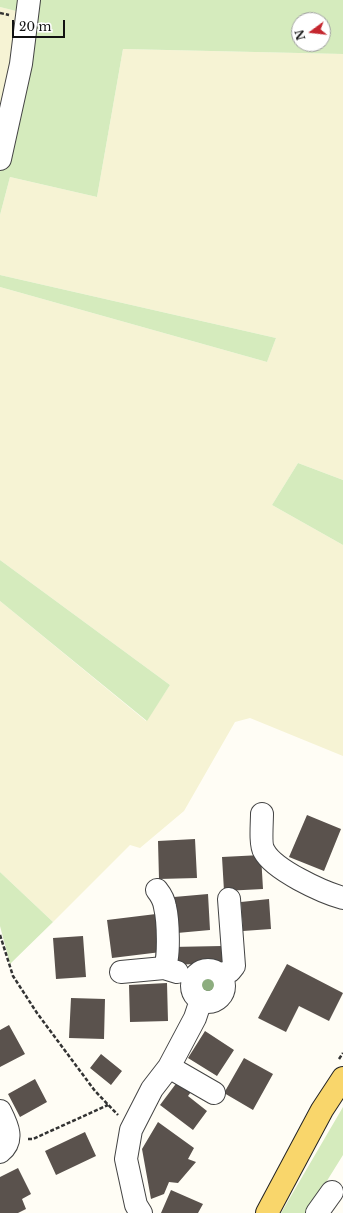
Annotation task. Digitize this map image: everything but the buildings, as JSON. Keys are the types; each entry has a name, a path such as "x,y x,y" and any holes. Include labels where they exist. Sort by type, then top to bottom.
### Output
{"main road":[{"path":"267,1213 322,1110 343,1078"}],"street":[{"path":"0,159 21,64 29,0"},
{"path":"262,814 263,850 271,860 294,877 343,898"},
{"path":"157,890 162,897 165,908 168,959 164,968"},
{"path":"220,975 230,971 234,966 229,899"},
{"path":"121,972 164,968 193,980"},
{"path":"205,970 213,970 220,975 224,983 223,992 218,999 210,1002 201,1000 193,992 193,980 198,973 205,970"},
{"path":"141,1213 136,1205 126,1159 131,1130 152,1089 170,1067 195,1018 201,1000"},
{"path":"170,1067 214,1093"},
{"path":"0,1111 9,1130 4,1146"},
{"path":"317,1213 332,1192"}],"path":[{"path":"0,935 13,976 37,1013 95,1091 131,1130"},
{"path":"4,1146 33,1139 108,1105"}],"shaded area":[{"path":"0,7 20,12 0,151"},
{"path":"123,49 343,54 343,480 298,463 272,505 343,545 343,756 250,718 235,722 184,811 140,848 130,845 53,922 0,872 0,601 146,721 170,685 0,560 0,287 267,362 276,338 0,275 0,215 10,177 97,197"}],"green space":[{"path":"0,0 21,0 20,12 0,7"},
{"path":"31,0 343,0 343,54 123,49 97,197 10,177 0,215 0,172 28,45"},
{"path":"0,275 276,338 267,362 0,287"},
{"path":"298,463 343,480 343,545 272,505"},
{"path":"0,560 170,685 147,721 0,601"},
{"path":"0,872 53,922 10,964 0,926"},
{"path":"343,1107 343,1155 307,1213 281,1213"}]}
